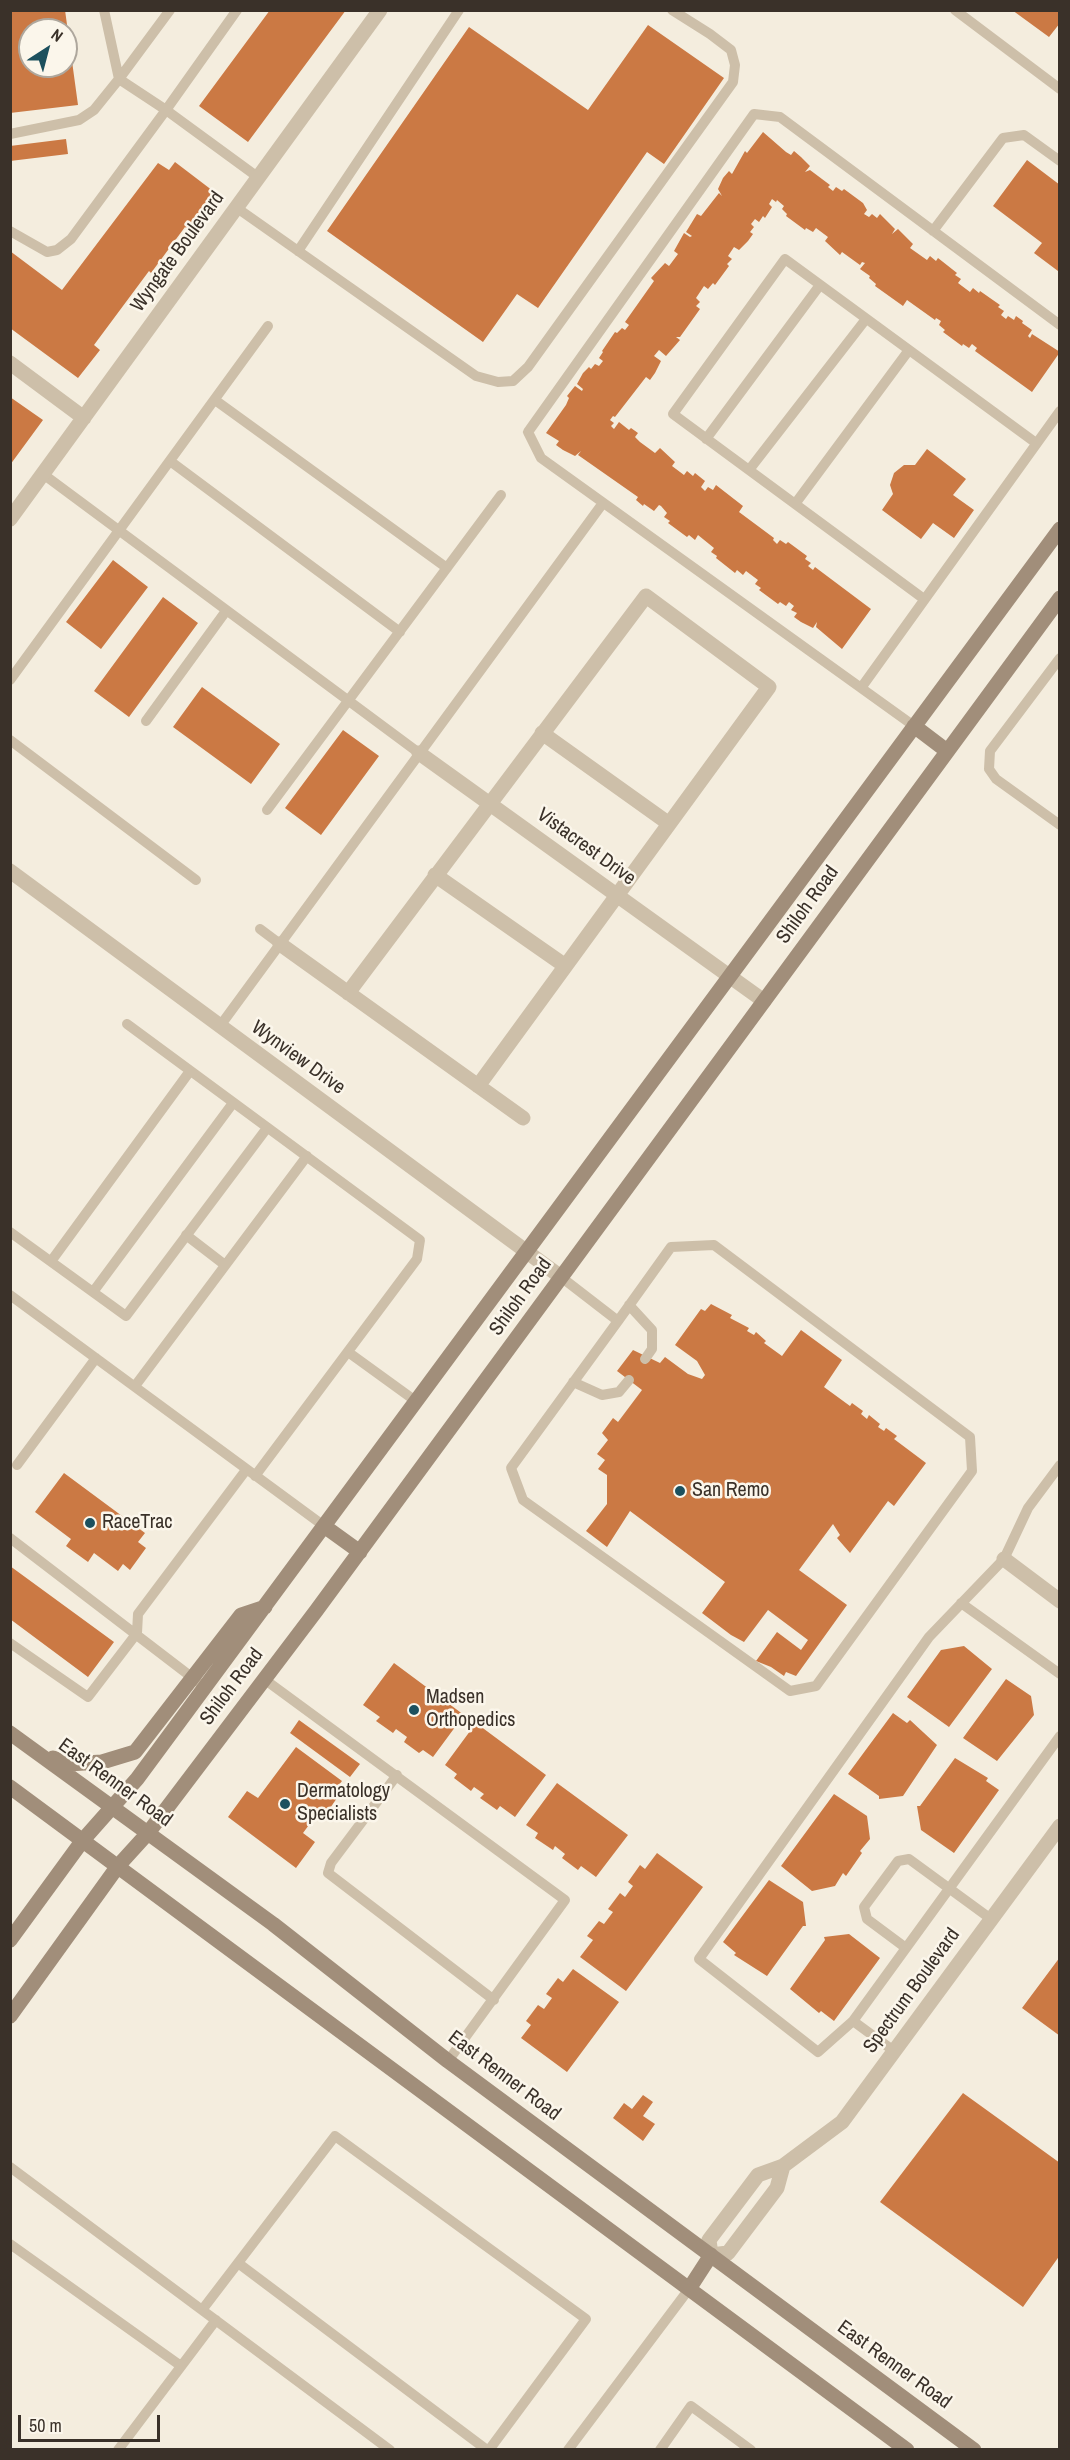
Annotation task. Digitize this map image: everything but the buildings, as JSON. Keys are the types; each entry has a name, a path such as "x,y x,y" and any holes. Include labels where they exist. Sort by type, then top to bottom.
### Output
{"main road":[{"name":"Shiloh Road","path":"10,1940 83,1839 137,1779 241,1615 264,1607 1059,529"},
{"name":"Shiloh Road","path":"10,2016 118,1866 148,1833 360,1552 1059,598"},
{"path":"914,726 947,751"},
{"path":"324,1526 360,1552"},
{"path":"37,1752 68,1764 102,1762 135,1752 199,1683"},
{"name":"East Renner Road","path":"10,1732 273,1924 448,2061 974,2450"},
{"path":"10,1787 907,2450"},
{"path":"689,2289 711,2255"}],"street":[{"name":"Wyngate Boulevard","path":"10,519 380,10"},
{"path":"10,363 84,418"},
{"path":"348,993 646,596 769,687 615,894 478,1086"},
{"path":"542,733 669,823"},
{"name":"Vistacrest Drive","path":"419,753 764,1001"},
{"name":"Wynview Drive","path":"10,872 561,1277"},
{"path":"435,876 564,965"},
{"path":"280,944 523,1118"},
{"path":"1004,1559 1059,1601"},
{"name":"Spectrum Boulevard","path":"711,2255 709,2240 758,2175 783,2166 842,2122 1059,1826"},
{"path":"711,2255 728,2253 777,2188 783,2166"}],"lane":[{"path":"104,10 119,79 259,177"},
{"path":"10,134 78,120 94,110 170,10"},
{"path":"10,231 47,252 57,250 71,239 237,10"},
{"path":"298,251 459,10"},
{"path":"237,208 476,376 498,382 513,381 528,367 733,82 735,64 731,50 672,10"},
{"path":"955,10 1059,89"},
{"path":"914,726 541,458 528,432 754,114 780,117 1059,325"},
{"path":"933,231 1003,138 1024,135 1059,161"},
{"path":"924,599 673,414 785,259 1036,443"},
{"path":"706,439 820,285"},
{"path":"749,470 866,319"},
{"path":"10,680 268,326"},
{"path":"795,504 909,351"},
{"path":"215,400 447,568"},
{"path":"861,688 1059,411"},
{"path":"170,461 400,632"},
{"path":"43,474 419,753"},
{"path":"267,810 501,495"},
{"path":"220,1026 603,503"},
{"path":"146,721 226,611"},
{"path":"1059,658 990,751 989,768 996,779 1059,825"},
{"path":"10,740 196,880"},
{"path":"260,929 280,944"},
{"path":"10,1643 88,1697 137,1633 138,1614 348,1352 417,1259 420,1240 127,1024"},
{"path":"52,1260 190,1071"},
{"path":"93,1292 233,1102"},
{"path":"10,1232 52,1260 126,1316 267,1128"},
{"path":"135,1386 307,1156"},
{"path":"186,1235 225,1265"},
{"path":"714,1245 970,1437 972,1471 816,1686 790,1691 523,1500 511,1468 618,1321 671,1247 714,1245"},
{"path":"561,1277 618,1321"},
{"path":"10,1295 324,1526"},
{"path":"629,1305 652,1330 652,1349 645,1359"},
{"path":"348,1352 417,1402"},
{"path":"12,1467 96,1358"},
{"path":"573,1382 602,1395 619,1392 629,1380"},
{"path":"1059,1465 1028,1508 1004,1559 929,1637 699,1959 818,2052 853,2021 1059,1736"},
{"path":"10,1538 137,1633 199,1683"},
{"path":"961,1603 1059,1674"},
{"path":"264,1679 565,1900 448,2061"},
{"path":"397,1775 331,1863 328,1873 494,2000"},
{"path":"906,1948 867,1919 864,1907 898,1861 909,1859 991,1919"},
{"path":"853,2021 894,2051"},
{"path":"202,2310 335,2136 586,2319 488,2450 238,2263"},
{"path":"10,2167 390,2450"},
{"path":"10,2244 181,2366"},
{"path":"568,2450 689,2289"},
{"path":"118,2450 216,2320"},
{"path":"660,2450 691,2406 751,2450"}],"place":[{"name":"San Remo","path":"680,1491"},
{"name":"RaceTrac","path":"90,1523"},
{"name":"Madsen Orthopedics","path":"414,1710"},
{"name":"Dermatology Specialists","path":"285,1804"}]}
